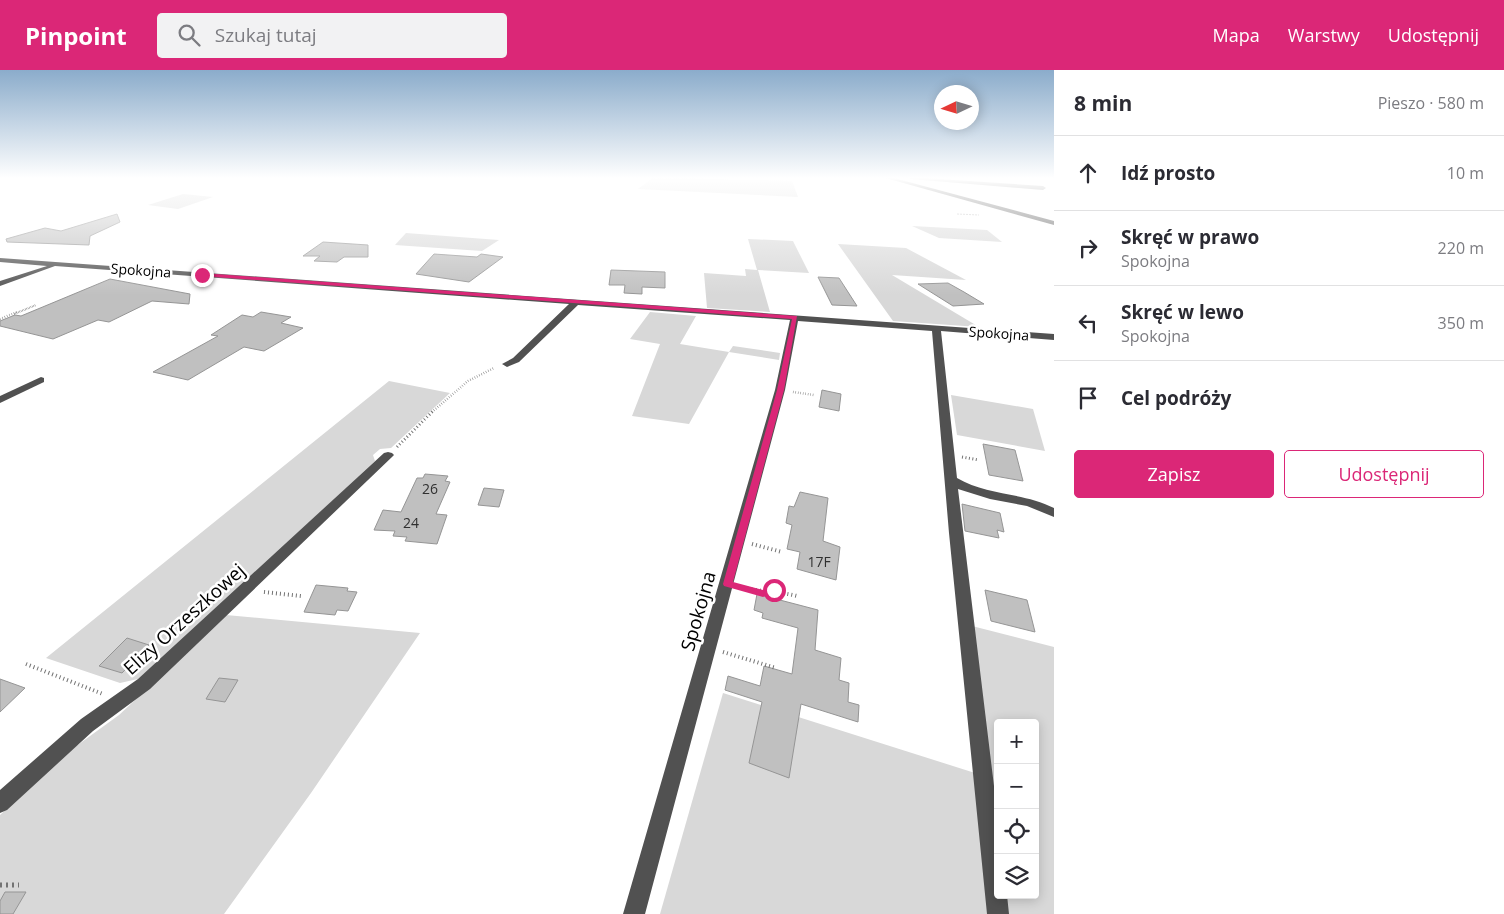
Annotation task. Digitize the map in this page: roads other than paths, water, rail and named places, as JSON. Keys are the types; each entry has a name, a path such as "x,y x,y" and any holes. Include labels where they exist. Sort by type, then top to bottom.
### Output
{"street":[{"path":"1030,216 1054,223"},
{"name":"Spokojna","path":"0,260 1054,336"},
{"name":"Spokojna","path":"0,284 56,264"},
{"path":"507,364 516,360 576,302"},
{"name":"Spokojna","path":"634,914 780,390 795,318"},
{"path":"936,328 956,533 998,914"},
{"path":"0,400 41,380"},
{"name":"Elizy Orzeszkowej","path":"0,803 87,725 144,684 388,455"},
{"path":"952,480 976,493 1038,505 1054,513"}]}
